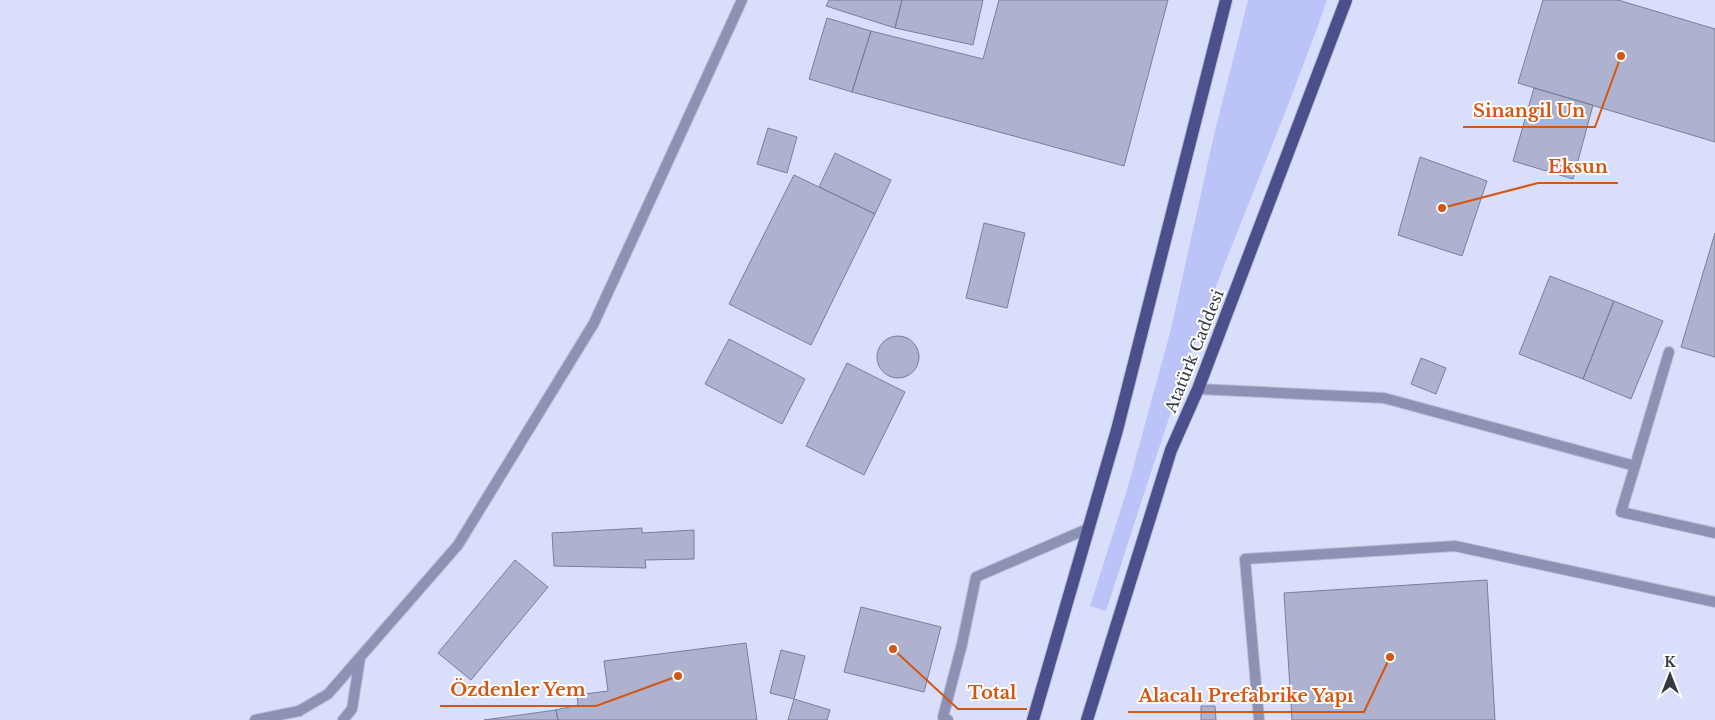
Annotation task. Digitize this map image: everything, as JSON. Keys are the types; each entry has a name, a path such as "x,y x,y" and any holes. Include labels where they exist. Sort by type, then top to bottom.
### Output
{"main road":[{"path":"1033,720 1117,430 1226,0"},
{"name":"Atatürk Caddesi","path":"1087,720 1171,450 1198,389 1346,0"}],"street":[{"path":"255,720 299,710 328,694 458,545 594,323 742,0"},
{"path":"1669,352 1621,512 1715,534"},
{"path":"1198,389 1384,398 1635,466"},
{"path":"948,720 943,717 962,644 976,577 1087,529"},
{"path":"1259,720 1245,559 1455,546 1715,602"},
{"path":"343,720 352,709 360,658"}],"shaded area":[{"path":"1248,0 1327,0 1200,329 1106,611 1090,606 1127,490 1171,329 1214,135"}],"building":[{"path":"829,0 902,0 895,28 826,6"},
{"path":"902,0 983,0 973,45 895,28"},
{"path":"999,0 1168,0 1124,166 852,92 871,31 983,59"},
{"path":"1543,0 1618,0 1715,29 1715,142 1518,83"},
{"path":"827,18 871,31 852,92 809,79"},
{"path":"1534,88 1593,105 1573,179 1513,161"},
{"path":"768,128 797,137 787,173 757,164"},
{"path":"835,153 891,180 875,214 819,187"},
{"path":"1420,157 1487,181 1462,256 1398,235"},
{"path":"794,175 875,214 811,345 729,304"},
{"path":"984,223 1025,233 1007,308 966,298"},
{"path":"1715,233 1715,357 1681,347"},
{"path":"1550,276 1614,301 1583,379 1519,354"},
{"path":"1614,301 1663,321 1631,399 1583,379"},
{"path":"894,336 902,336 913,342 919,357 913,372 902,378 894,378 883,372 877,361 877,353 883,342"},
{"path":"729,339 805,379 782,424 705,384"},
{"path":"1421,358 1446,368 1436,394 1411,384"},
{"path":"847,363 905,392 864,475 806,446"},
{"path":"642,528 642,533 694,530 694,559 645,560 646,568 554,566 552,533"},
{"path":"515,560 548,587 471,680 438,653"},
{"path":"1487,580 1495,720 1292,720 1284,593"},
{"path":"861,607 941,627 924,692 844,672"},
{"path":"746,643 757,720 558,720 556,710 578,705 577,695 608,691 604,661"},
{"path":"781,650 805,656 794,699 770,693"},
{"path":"794,699 830,710 827,720 788,720"},
{"path":"1201,706 1215,706 1216,720 1201,720"},
{"path":"556,710 558,720 484,720"}],"place":[{"name":"Sinangil Un","path":"1621,56"},
{"name":"Eksun","path":"1442,208"},
{"name":"Total","path":"893,649"},
{"name":"Alacalı Prefabrike Yapı","path":"1390,657"},
{"name":"Özdenler Yem","path":"678,676"}]}
